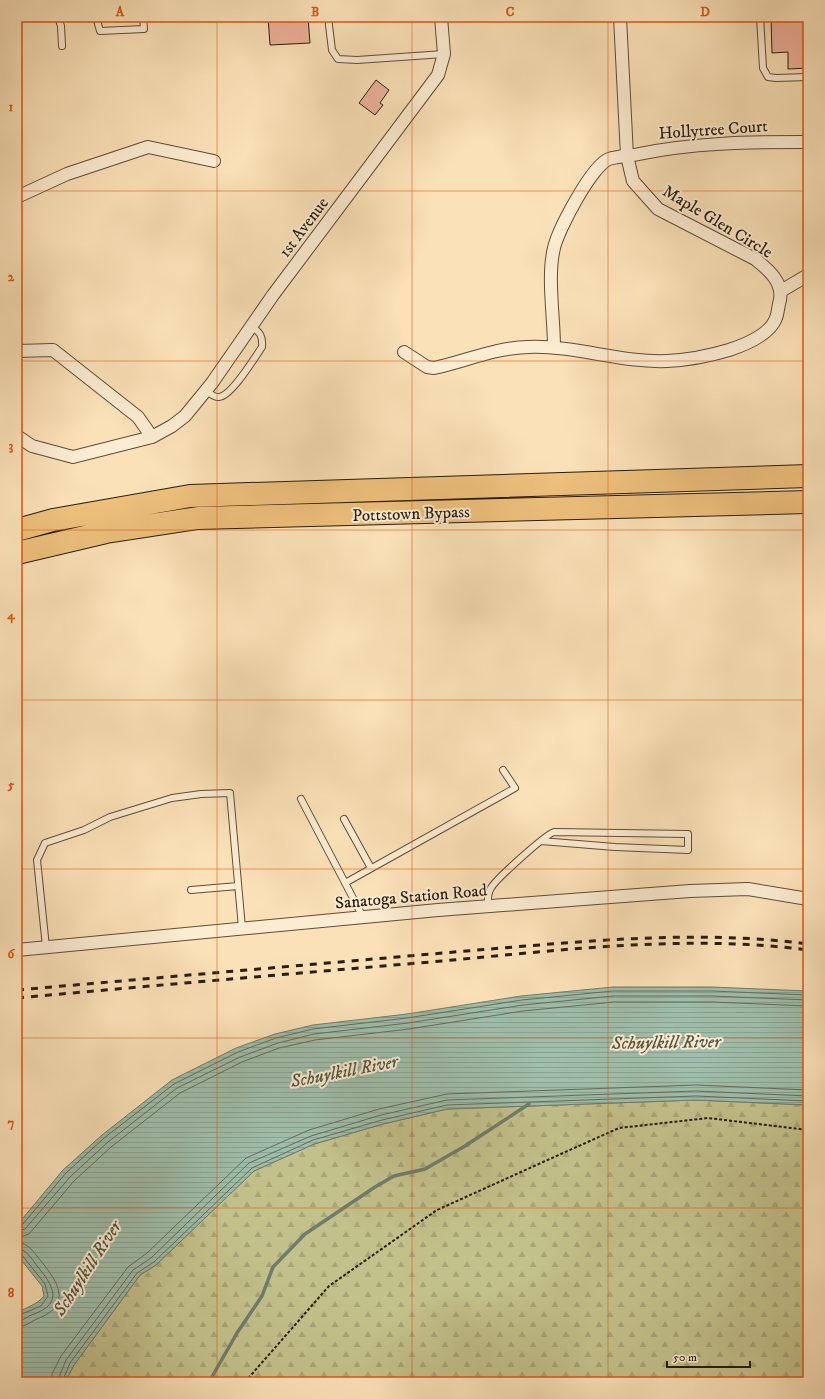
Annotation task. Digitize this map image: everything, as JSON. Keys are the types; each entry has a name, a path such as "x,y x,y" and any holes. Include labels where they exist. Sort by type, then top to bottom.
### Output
{"highway":[{"name":"Pottstown Bypass","path":"17,530 53,520 190,496 808,476"},
{"name":"Pottstown Bypass","path":"17,553 106,532 198,518 808,502"}],"street":[{"name":"1st Avenue","path":"17,436 32,446 73,457 152,437 172,426 185,416 430,88 442,66 444,54 441,17"},
{"name":"Maple Glen Circle","path":"620,17 627,156 633,181 658,209 755,259 772,274 781,291"},
{"name":"Hollytree Court","path":"554,348 551,270 558,232 589,180 608,159 660,150 743,142 802,142"},
{"path":"17,197 67,174 148,147 214,161"},
{"path":"404,352 427,367 434,368 496,350 528,347 554,348 635,359 666,361 705,358 744,345 767,329 776,319 781,291 808,275"},
{"path":"17,351 53,350 138,417 152,437"},
{"name":"Sanatoga Station Road","path":"17,950 488,906 690,891 748,889 808,899"}],"lane":[{"path":"58,17 61,26 62,46"},
{"path":"96,17 100,31 144,29 143,17"},
{"path":"328,17 332,50 338,59 357,60 444,54"},
{"path":"760,17 763,68 768,77 808,77"},
{"path":"205,390 214,396 220,397 230,392 262,347 263,339 260,332 251,326"},
{"path":"345,883 515,788 503,770"},
{"path":"46,947 37,860 45,843 84,830 110,818 172,798 201,794 230,793 242,928"},
{"path":"301,799 363,917"},
{"path":"344,819 371,868"},
{"path":"488,906 487,896 491,887 503,873 549,834 562,830 688,834 688,850 615,847 541,841"},
{"path":"191,890 238,886"}],"path":[{"path":"245,1382 329,1286 437,1210 543,1162 620,1128 708,1118 808,1130"}],"green space":[{"path":"696,1100 808,1105 808,1382 65,1382 74,1365 140,1275 156,1265 254,1171 314,1144 383,1124 447,1109"}],"water":[{"name":"Schuylkill River","path":"613,987 712,987 808,991 808,1105 696,1100 447,1109 383,1124 314,1144 254,1171 156,1265 140,1275 74,1365 65,1382 17,1382 17,1313 35,1304 44,1296 42,1286 18,1256 18,1224 63,1170 102,1135 172,1080 236,1048 275,1034 313,1025 407,1014 521,996"}],"building":[{"path":"268,17 308,17 310,43 270,45"},
{"path":"771,17 808,17 808,68 788,69 788,52 772,53"},
{"path":"376,80 389,90 380,103 383,105 375,115 359,103"}],"waterway":[{"path":"209,1382 237,1333 262,1296 273,1267 305,1234 375,1187 394,1176 425,1169 465,1146 529,1104"}],"railway":[{"path":"17,990 466,951 637,938 722,938 808,944"},
{"path":"17,998 625,945 717,943 762,945 808,950"}]}
